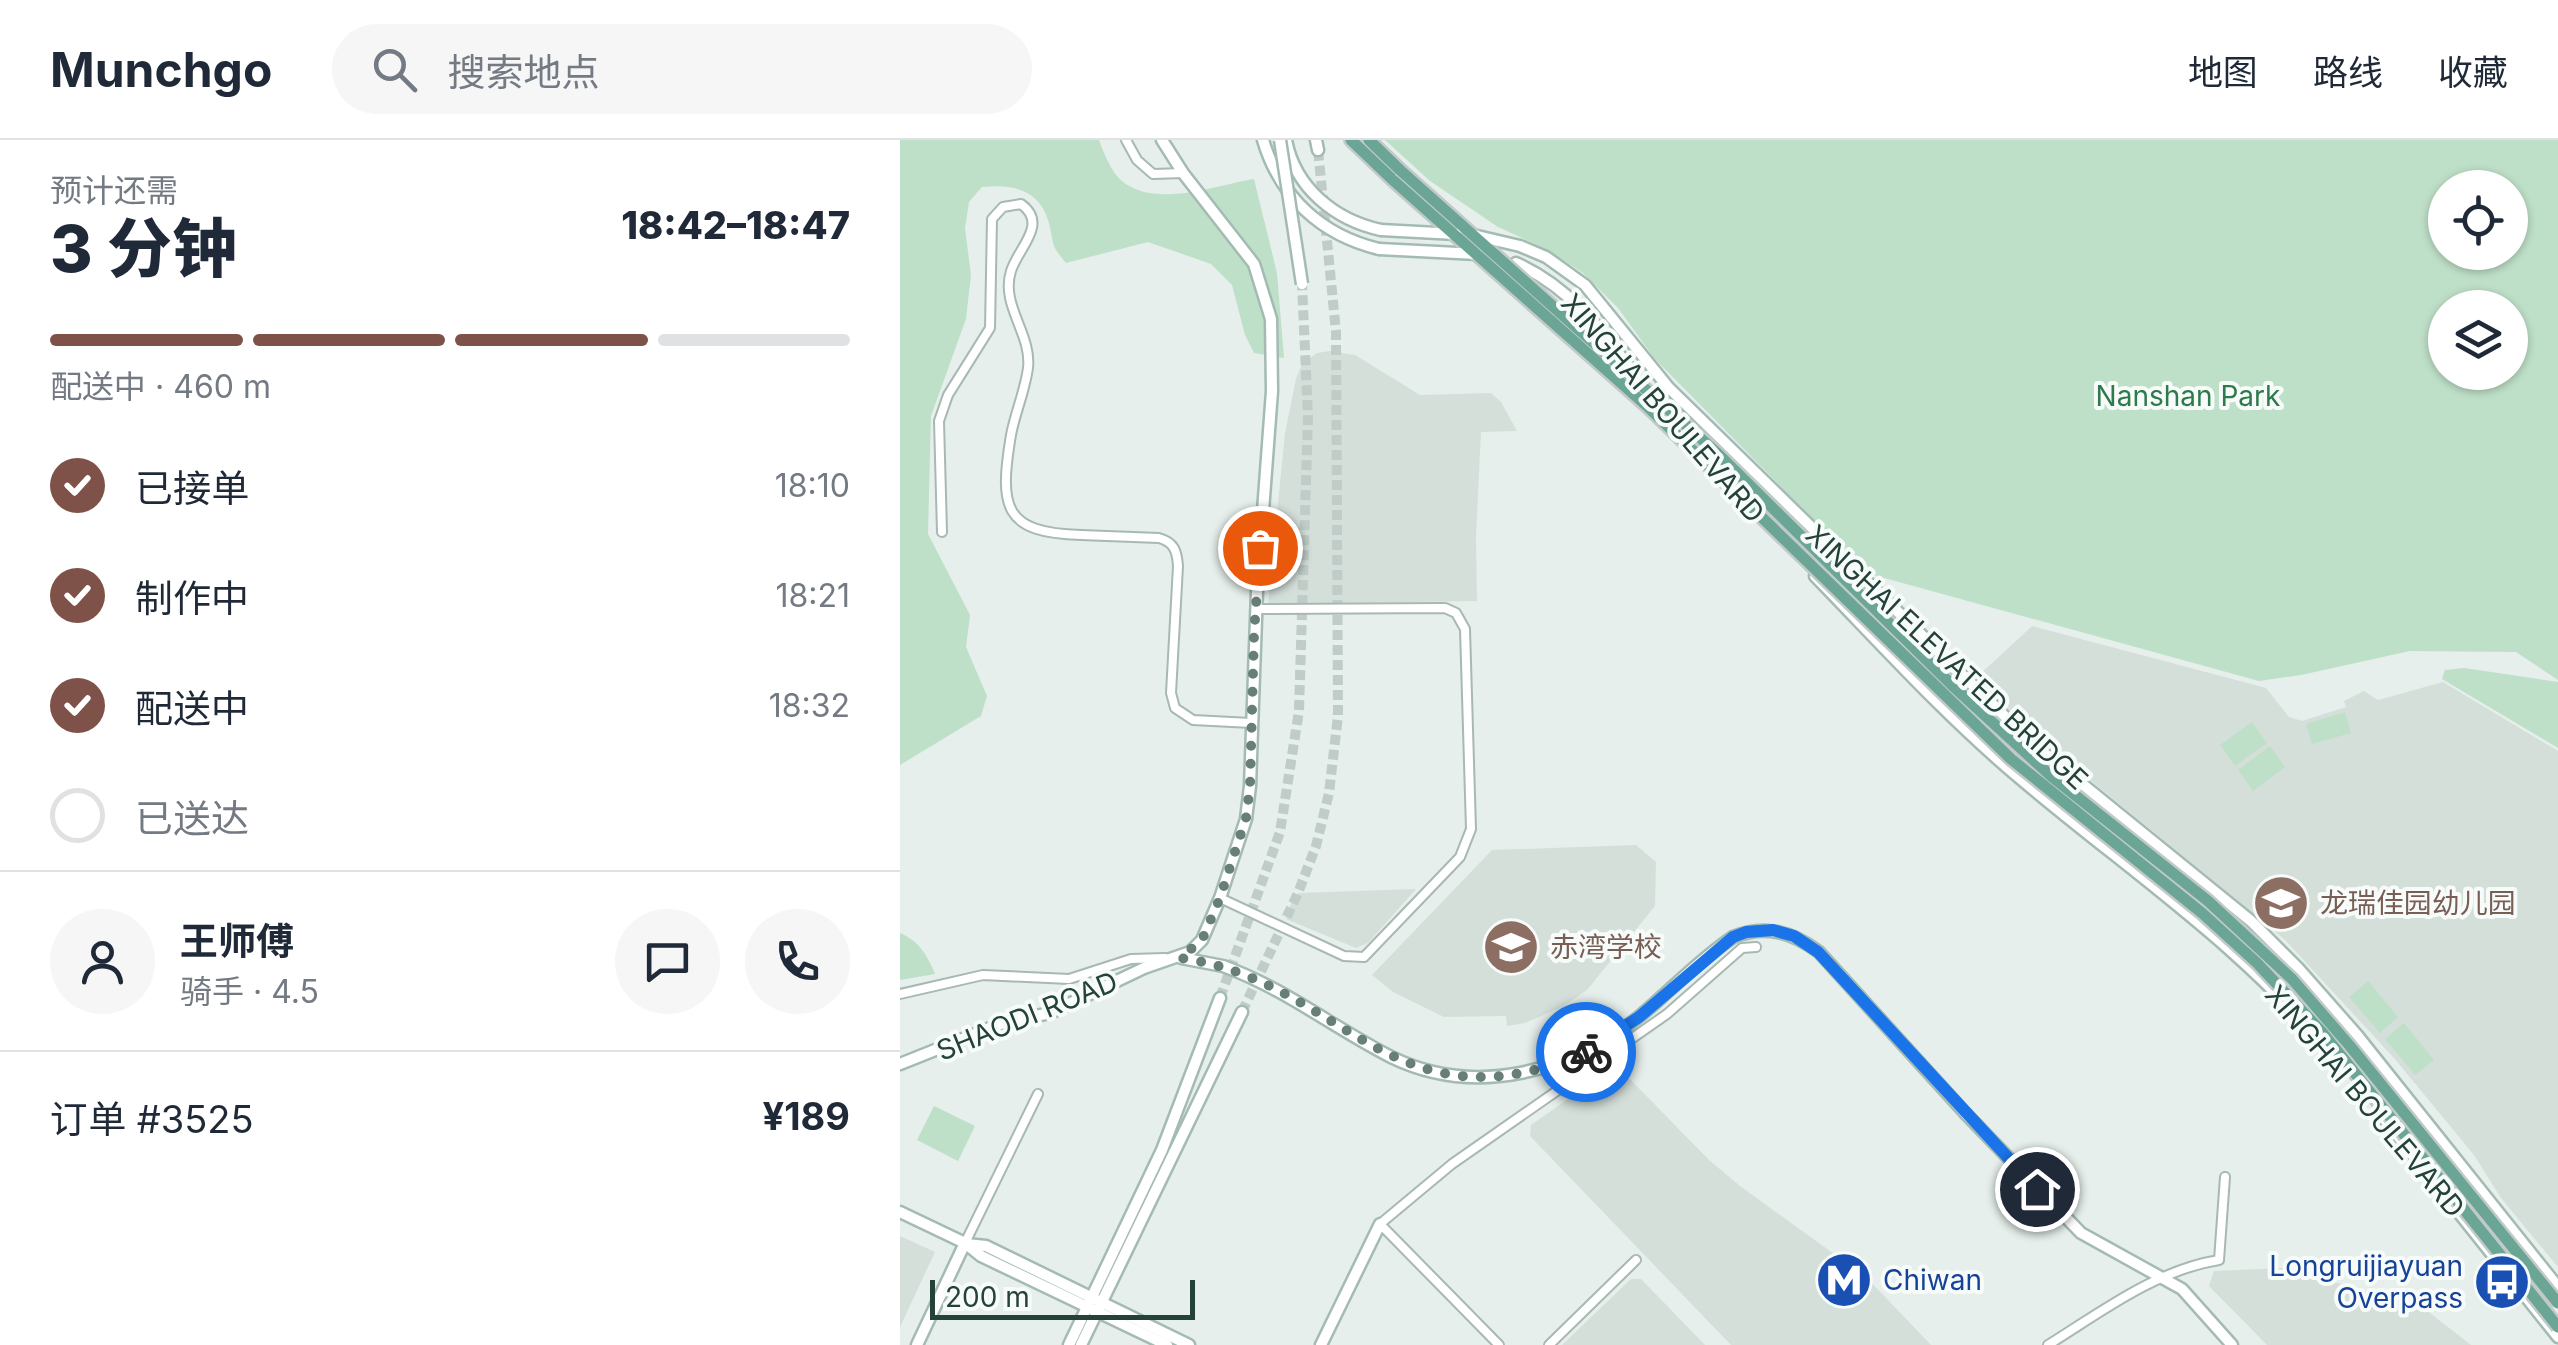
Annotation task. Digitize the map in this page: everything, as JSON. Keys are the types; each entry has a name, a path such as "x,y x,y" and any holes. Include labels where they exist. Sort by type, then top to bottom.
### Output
{"main road":[{"name":"XINGHAI ELEVATED BRIDGE","path":"1351,140 1659,417 2011,759 2257,963 2341,1055 2558,1328"},
{"name":"XINGHAI ELEVATED BRIDGE","path":"1370,140 1716,452 1954,688 2040,766 2208,901 2292,978 2558,1303"}],"street":[{"path":"1126,140 1137,160 1153,174 1183,174"},
{"path":"1162,140 1183,174 1254,264 1270,310 1272,391 1246,818 1202,940 1180,958"},
{"name":"XINGHAI BOULEVARD","path":"1263,140 1282,184 1309,215 1340,236 1378,248 1461,252 1516,263 1554,283 1582,308 1656,405 1713,471 1950,714 2013,773 2189,912 2275,990 2336,1059 2558,1337"},
{"path":"1283,140 1302,284"},
{"name":"XINGHAI BOULEVARD","path":"1283,140 1300,178 1322,202 1349,219 1381,230 1464,234 1520,246 1546,257 1586,285 1668,387 2034,745 2237,910 2298,968 2357,1034 2558,1287"},
{"path":"942,532 938,441 941,412 990,328 992,220 1003,206 1021,204 1030,211 1033,227 1012,269 1008,291 1028,350 1012,434 1006,491 1010,506 1021,523 1045,534 1158,538 1172,544 1178,566 1171,694 1174,708 1193,720 1251,723"},
{"path":"1220,898 1344,956 1364,957 1460,857 1471,829 1465,628 1456,614 1444,608 1256,608"},
{"path":"900,994 983,975 1061,980 1131,960 1180,958 1223,966 1280,992 1395,1059 1453,1076 1502,1076 1556,1065 1587,1051 1639,1017 1733,937 1773,930 1794,936 1818,952 2080,1234 2187,1294 2232,1345"},
{"path":"1321,1345 1380,1224 1452,1164 1668,1014 1742,948 1756,948"},
{"name":"SHAODI ROAD","path":"900,1064 1003,1024 1050,1013 1144,968 1180,958"},
{"path":"1081,1345 1220,998"},
{"path":"1069,1345 1094,1305 1242,1012"},
{"path":"917,1345 1038,1094"},
{"path":"2048,1345 2162,1278 2219,1260 2226,1177"},
{"path":"900,1212 965,1244 986,1246 1167,1345"},
{"path":"1380,1224 1500,1345"},
{"path":"1549,1345 1636,1260"},
{"path":"1094,1305 1190,1345"}],"shaded area":[{"path":"1317,353 1355,355 1420,395 1491,393 1501,402 1517,431 1481,432 1477,601 1268,604 1285,433 1296,379 1302,364"},
{"path":"2032,626 2266,688 2289,717 2302,721 2346,707 2344,701 2364,691 2378,700 2443,682 2558,751 2558,1267 2501,1198 2474,1155 2394,1058 2285,940 2061,756 1975,679"},
{"name":"赤湾学校","path":"1636,845 1656,862 1655,906 1587,990 1562,1007 1525,1023 1507,1026 1506,1016 1444,1017 1393,992 1372,975 1492,850"},
{"path":"1416,889 1368,943 1356,948 1286,919 1292,900 1299,893"},
{"path":"1609,1070 1623,1072 1709,1160 1740,1186 1866,1277 1931,1345 1731,1345 1530,1136 1531,1125"},
{"path":"900,1236 935,1252 900,1327"},
{"path":"2284,1268 2421,1306 2471,1345 2267,1345 2209,1286 2214,1271"},
{"path":"1631,1279 1641,1279 1705,1345 1562,1345"}],"green space":[{"path":"900,140 1099,140 1118,177 1151,193 1186,193 1254,179 1277,273 1284,358 1254,353 1245,335 1232,285 1211,264 1148,242 1066,263 1054,246 1048,220 1037,201 1022,190 982,187 969,202 965,228 971,275 966,319 931,416 928,534 970,615 966,647 987,696 981,716 900,765"},
{"name":"Nanshan Park","path":"1385,140 2558,140 2558,680 2516,652 2410,651 2259,681 1866,573 1654,358 1618,308 1583,273 1546,249 1498,227 1430,181"},
{"path":"2464,668 2558,682 2558,748 2442,679 2445,670"},
{"path":"2345,712 2351,733 2312,744 2306,724"},
{"path":"2252,722 2267,743 2235,766 2220,745"},
{"path":"2270,746 2285,767 2253,791 2238,770"},
{"path":"900,933 922,949 935,974 900,980"},
{"path":"2368,981 2398,1017 2380,1033 2349,997"},
{"path":"2404,1023 2434,1060 2415,1075 2385,1039"},
{"path":"934,1106 975,1126 958,1161 917,1140"}],"tunnel":[{"path":"1242,1012 1316,846 1329,793 1338,716 1336,332 1318,150"},
{"path":"1220,998 1280,832 1299,711 1308,416 1302,284"}],"way so far":[{"path":"1260,548 1246,818 1202,940 1180,958 1246,974 1395,1059 1453,1076 1479,1078 1530,1072 1586,1052"}],"place":[{"name":"龙瑞佳园幼儿园","path":"2281,903"},
{"name":"赤湾学校","path":"1511,947"},
{"name":"Chiwan","path":"1844,1280"},
{"name":"Longruijiayuan Overpass","path":"2502,1282"}],"route":[{"path":"1586,1052 1639,1017 1733,937 1760,930 1784,932 1818,952 2037,1189"}]}
